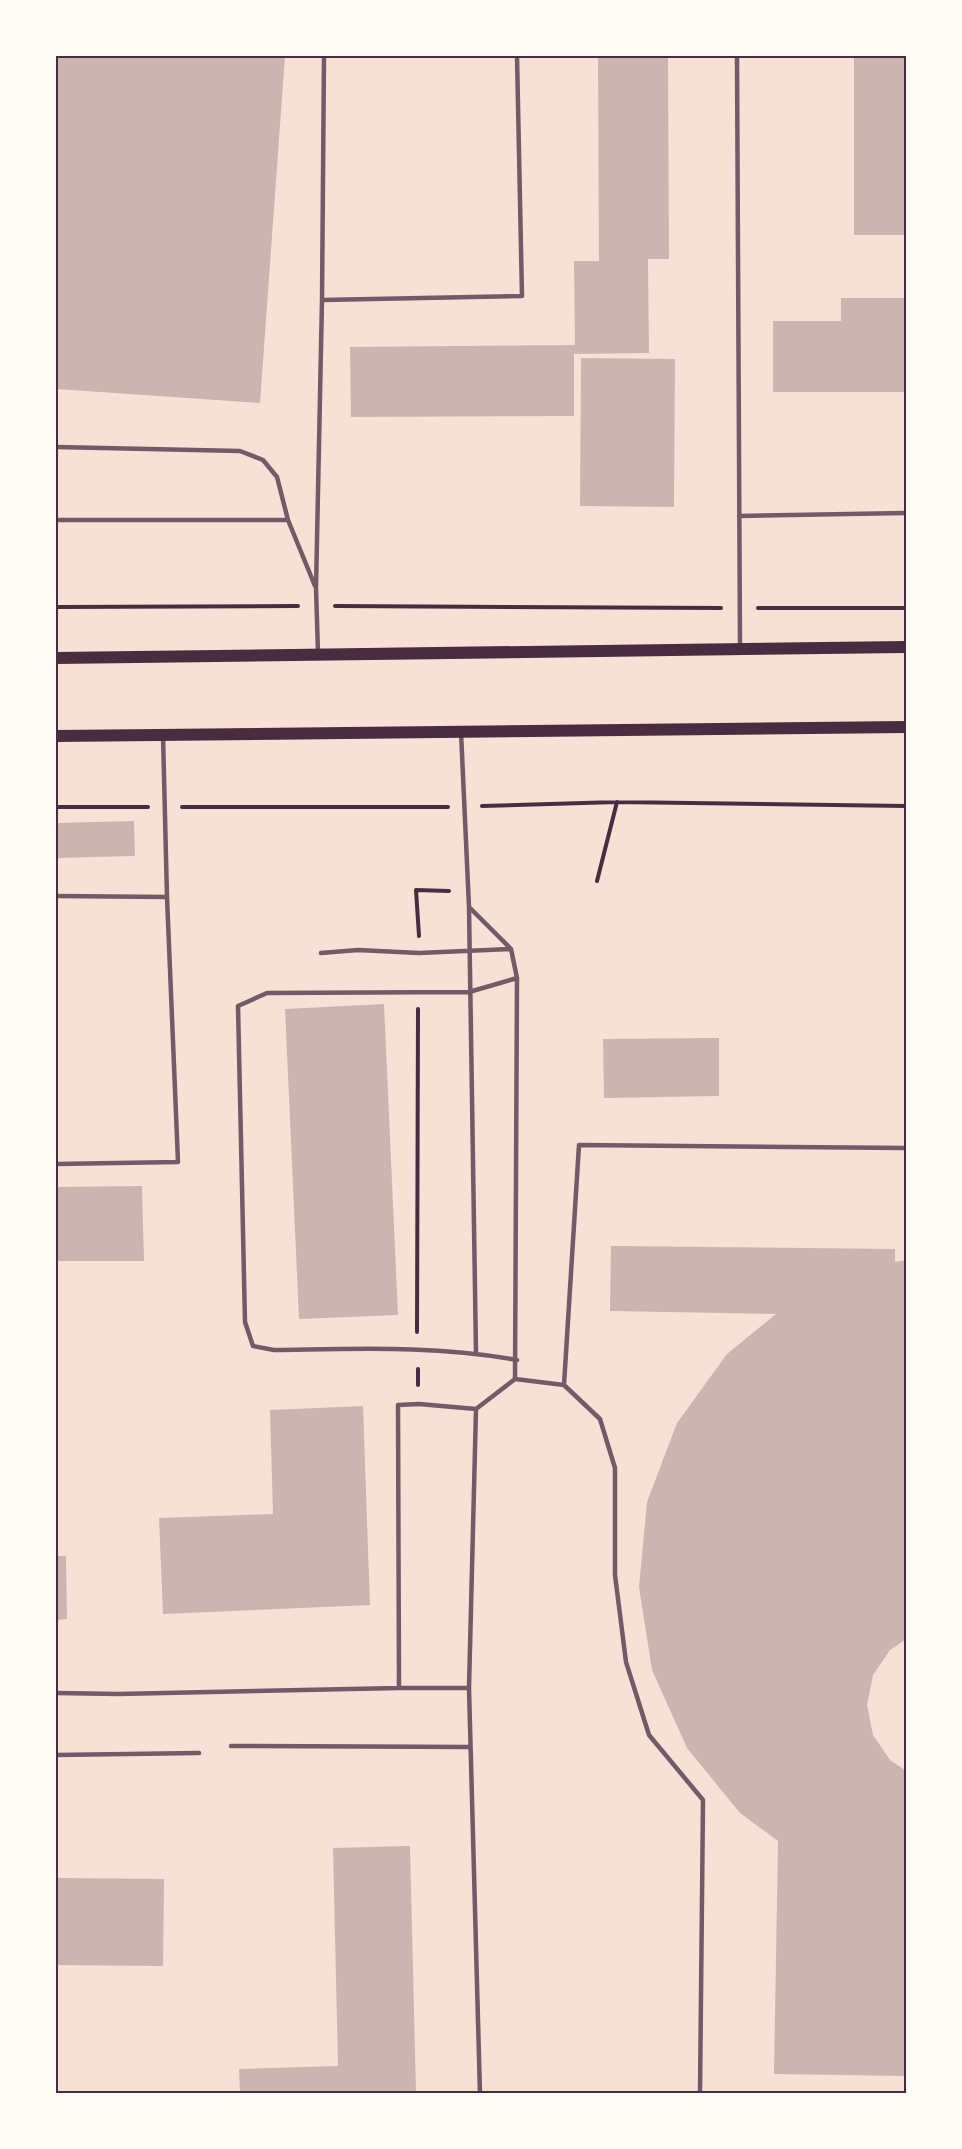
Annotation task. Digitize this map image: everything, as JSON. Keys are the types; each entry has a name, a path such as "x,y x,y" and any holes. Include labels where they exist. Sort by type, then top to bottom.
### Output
{"main road":[{"path":"56,658 906,647"},
{"path":"56,736 906,727"}],"lane":[{"path":"318,655 316,588 324,56"},
{"path":"322,300 522,296 517,56"},
{"path":"737,56 740,650"},
{"path":"56,447 240,451 263,460 277,477 288,520 316,588"},
{"path":"739,516 906,513"},
{"path":"56,520 288,520"},
{"path":"461,732 469,907 476,1353"},
{"path":"56,1164 178,1162 163,735"},
{"path":"56,896 167,897"},
{"path":"469,907 511,949 517,978 517,1360 515,1379"},
{"path":"321,953 358,950 419,953 511,949"},
{"path":"517,978 469,992 267,993 238,1006 245,1323 253,1346 274,1350 417,1349 476,1353 517,1360"},
{"path":"564,1385 579,1145 906,1148"},
{"path":"399,1688 398,1405 419,1404 476,1409 515,1379 564,1385 600,1419 615,1468 615,1575 626,1662 649,1735 703,1800 700,2094"},
{"path":"476,1409 469,1688 480,2094"},
{"path":"56,1693 469,1688"},
{"path":"231,1746 470,1747"},
{"path":"56,1755 199,1753"}],"path":[{"path":"56,607 906,608"},
{"path":"597,881 617,802"},
{"path":"419,953 416,890 468,891"},
{"path":"418,993 417,1349 419,1404"}],"building":[{"path":"56,56 285,56 260,403 56,389"},
{"path":"598,56 668,56 669,259 648,259 649,353 574,354 574,416 351,417 350,347 575,345 574,261 599,261"},
{"path":"854,56 906,56 906,235 854,235"},
{"path":"841,298 906,298 906,392 773,392 773,321 841,321"},
{"path":"581,358 675,359 674,507 580,506"},
{"path":"134,821 135,856 56,858 56,823"},
{"path":"384,1004 398,1315 299,1319 285,1009"},
{"path":"719,1038 719,1096 604,1098 603,1039"},
{"path":"142,1186 144,1261 56,1261 56,1187"},
{"path":"611,1246 895,1249 895,1262 906,1260 906,1639 890,1650 873,1675 867,1705 873,1735 890,1760 906,1771 906,2076 774,2074 778,1841 740,1813 687,1748 652,1670 639,1587 647,1502 677,1423 727,1354 776,1314 610,1311"},
{"path":"363,1406 370,1605 163,1614 159,1518 273,1514 270,1410"},
{"path":"56,1556 66,1556 67,1619 56,1620"},
{"path":"410,1846 416,2094 240,2094 239,2069 338,2066 333,1848"},
{"path":"56,1878 164,1879 163,1966 56,1965"}]}
